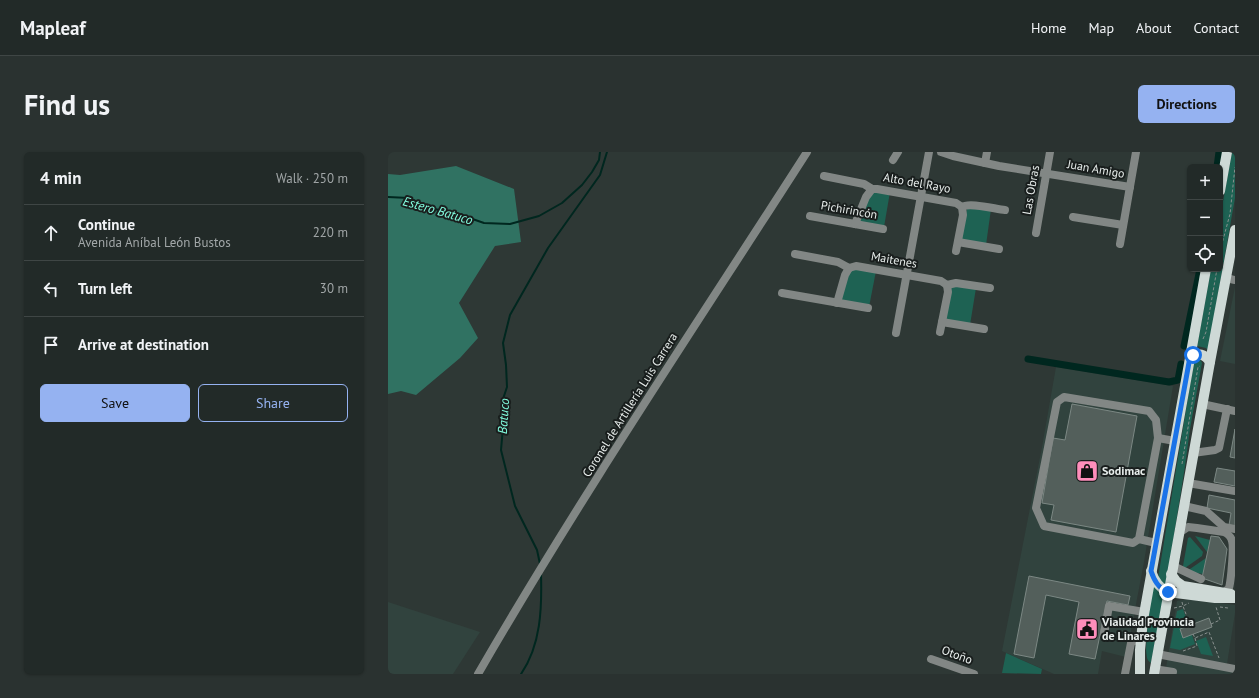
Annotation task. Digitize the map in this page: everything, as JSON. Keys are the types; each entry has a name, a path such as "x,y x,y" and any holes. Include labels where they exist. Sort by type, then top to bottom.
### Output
{"main road":[{"path":"1223,174 1227,152"},
{"path":"1140,662 1154,672 1210,362 1230,279 1235,230"},
{"path":"1140,674 1140,637 1144,612 1205,272"},
{"path":"1190,357 1196,354 1202,355 1210,362"},
{"path":"1172,570 1176,581 1183,586 1235,595"},
{"path":"1151,571 1158,585 1168,592 1215,598 1235,598"}],"street":[{"name":"Coronel de Artillería Luis Carrera","path":"478,674 538,572 807,152"},
{"path":"893,160 898,152"},
{"path":"896,333 929,152"},
{"name":"Juan Amigo","path":"941,152 985,163 1130,188"},
{"path":"985,163 987,152"},
{"name":"Las Obras","path":"1036,233 1050,152"},
{"path":"1120,244 1136,152"},
{"name":"Alto del Rayo","path":"824,176 864,184 872,189 877,188 956,203 962,207 964,205 970,205 1005,210"},
{"path":"855,224 866,197 872,189"},
{"path":"956,251 963,214 962,207"},
{"name":"Pichirincón","path":"810,216 884,228"},
{"path":"1073,217 1123,225"},
{"path":"958,242 999,249"},
{"name":"Maitenes","path":"795,254 838,262 849,268 856,266 907,274 941,281 947,284 956,283 990,288"},
{"path":"837,303 845,275 849,268"},
{"path":"940,332 948,292 947,284"},
{"path":"782,293 868,308"},
{"path":"942,322 984,329"},
{"path":"1064,397 1149,411 1156,420 1158,438 1139,539 1133,543 1044,526 1036,508 1057,402 1064,397"},
{"path":"1193,453 1215,450 1219,448 1231,410 1202,404"},
{"path":"1158,438 1175,441"},
{"path":"1188,482 1235,491"},
{"path":"1184,506 1206,511 1224,527 1235,529"},
{"path":"1179,533 1185,528 1192,527 1229,535 1232,539 1233,545 1231,576 1229,588 1224,592"},
{"path":"1139,539 1156,543"},
{"path":"1172,570 1201,579"},
{"path":"1104,634 1109,606 1144,612"},
{"path":"1125,674 1131,643 1140,637"},
{"path":"1157,654 1219,665 1230,670"},
{"name":"Otoño","path":"931,659 974,674"},
{"path":"1154,672 1169,671"}],"path":[{"path":"1223,240 1230,214 1235,167"},
{"path":"1203,339 1206,332 1216,272"},
{"path":"1211,624 1220,620 1216,607"},
{"path":"1208,629 1219,658 1219,665"},
{"path":"1195,638 1209,632"},
{"path":"1179,658 1182,652 1197,646 1193,634"}],"shaded area":[{"path":"1235,287 1235,364 1220,361"},
{"path":"1056,367 1173,386 1144,562 1126,657 1102,651 1098,674 1054,674 1002,651"},
{"path":"1189,599 1235,605 1227,664 1235,665 1235,674 1165,674 1177,601"},
{"path":"388,602 480,632 453,674 388,674"}],"green space":[{"path":"1232,152 1235,152 1235,198 1223,266 1223,236 1223,202"},
{"path":"456,166 514,189 521,242 495,246 459,303 478,338 460,358 416,395 401,391 388,394 388,174 400,175"},
{"path":"869,192 890,192 884,227 857,223"},
{"path":"967,208 991,209 986,245 961,240"},
{"path":"850,269 876,271 869,307 839,302"},
{"path":"1210,272 1222,272 1208,351 1206,348 1197,346"},
{"path":"960,285 976,288 970,325 945,321 951,288"},
{"path":"1197,358 1200,359 1202,363 1190,429 1166,586 1158,578 1194,362"},
{"path":"1195,536 1210,540 1207,552"},
{"path":"1190,537 1203,552 1202,556 1185,568 1183,566 1188,538"},
{"path":"1206,558 1203,574 1187,571"},
{"path":"1154,584 1164,594 1151,663 1147,659 1146,650 1149,598"},
{"path":"1183,609 1195,644 1180,650 1170,648 1177,611"},
{"path":"1206,637 1213,656 1201,654 1196,641"},
{"path":"1006,653 1042,669 1041,674 1002,673"}],"building":[{"name":"Sodimac","path":"1072,404 1137,416 1116,532 1051,520 1054,505 1042,503 1053,438 1065,440"},
{"path":"1235,429 1235,458 1230,457"},
{"path":"1217,468 1235,471 1235,486 1214,482"},
{"path":"1209,495 1235,500 1235,526 1229,525 1231,513 1207,508"},
{"path":"1211,536 1219,537 1227,549 1222,585 1202,578"},
{"name":"Vialidad Provincia de Linares","path":"1029,576 1130,596 1128,605 1107,601 1095,659 1069,654 1079,602 1046,595 1034,658 1014,654"},
{"path":"1209,618 1212,627 1183,638 1180,629"}],"waterway":[{"name":"Estero Batuco","path":"388,197 409,198 430,208 458,214 484,223 510,224 539,216 562,203 582,185 592,172 599,160 600,152"},
{"name":"Batuco","path":"540,564 537,550 515,506 501,450 504,416 503,399 507,387 503,343 510,315 548,248 600,175 607,152"},
{"path":"1217,164 1219,152"},
{"path":"1184,346 1199,272"},
{"path":"1028,359 1169,382 1178,380 1181,364"},
{"name":"Batuco","path":"521,674 533,651 539,626 541,574"}],"place":[{"name":"Sodimac","path":"1087,471"},
{"name":"Vialidad Provincia de Linares","path":"1087,629"}],"route":[{"path":"1168,592 1158,585 1151,571 1190,357 1193,355"}]}
